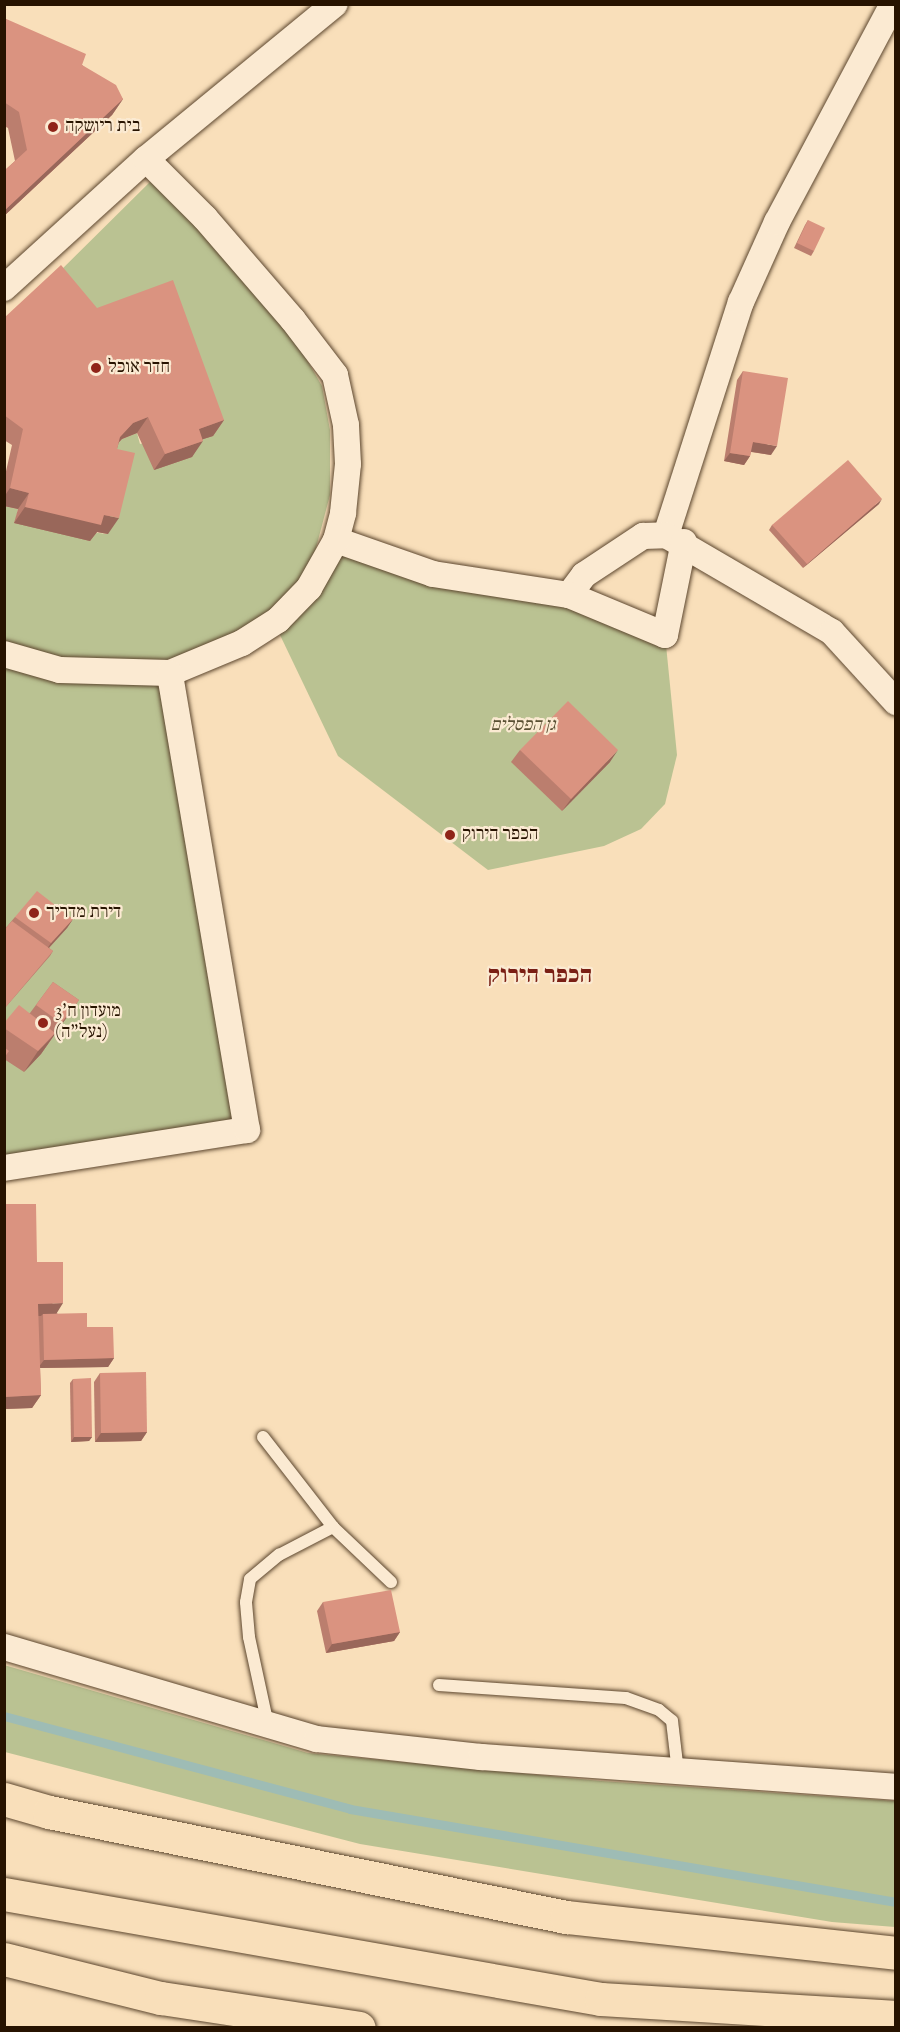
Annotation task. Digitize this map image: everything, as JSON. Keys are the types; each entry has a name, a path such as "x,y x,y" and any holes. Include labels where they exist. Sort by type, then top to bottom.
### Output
{"highway":[{"path":"4,1799 49,1812 566,1917 896,1953"},
{"path":"4,1894 601,1999 896,2017"},
{"path":"4,1959 161,1998 359,2028"}],"street":[{"path":"4,288 146,159 335,4"},
{"path":"336,540 433,574 569,595 665,635 675,538 741,302 777,222 893,4"},
{"path":"4,654 60,670 170,672 242,643 278,621 309,588 336,540 343,513 348,464 346,425 334,375 212,227 146,159"},
{"path":"569,595 584,575 643,536 675,538 831,632 896,702"},
{"path":"4,1168 247,1130 170,672"},
{"path":"4,1647 268,1728 329,1740 678,1772 896,1787"}],"lane":[{"path":"263,1437 333,1527 391,1582"},
{"path":"268,1728 249,1637 246,1602 250,1579 279,1555 333,1527"},
{"path":"439,1685 626,1698 659,1710 672,1721 678,1772"}],"green space":[{"path":"155,177 293,336 322,386 330,430 330,495 312,563 280,610 225,642 174,660 79,662 5,645 4,506 18,509 15,523 107,534 109,453 122,439 137,433 140,444 144,443 86,323 50,281"},
{"name":"גן הפסלים","path":"336,540 569,595 665,635 677,755 665,804 641,829 604,846 488,870 338,756 280,635 278,621"},
{"path":"5,661 165,679 245,1119 5,1156"},
{"path":"4,1665 308,1753 601,1781 895,1801 895,1927 832,1922 360,1844 5,1752"}],"building":[{"name":"בית ריושקה","path":"4,18 86,54 82,65 116,85 123,99 4,211 4,171 27,150 19,112 4,102"},
{"path":"808,220 825,228 814,251 797,243"},
{"name":"חדר אוכל","path":"61,265 97,308 173,280 224,420 199,429 203,441 165,454 148,417 133,423 120,437 117,449 135,453 119,518 104,515 101,525 25,507 29,493 10,488 23,429 4,415 4,318"},
{"path":"743,371 788,378 777,446 753,442 750,456 730,453"},
{"path":"848,460 882,499 807,564 772,525"},
{"path":"568,701 618,750 571,799 520,750"},
{"name":"דירת מדריך","path":"37,891 73,919 51,943 15,917"},
{"path":"12,921 53,951 4,1009 4,930"},
{"path":"53,982 79,1000 61,1023 36,1005"},
{"path":"19,1005 55,1033 38,1051 4,1028 4,1023"},
{"path":"4,1047 9,1051 4,1058"},
{"path":"4,1204 36,1204 37,1262 63,1262 63,1303 38,1304 41,1395 4,1397"},
{"path":"87,1313 87,1327 113,1327 114,1358 44,1360 43,1314"},
{"path":"146,1372 147,1432 101,1433 100,1373"},
{"path":"91,1378 92,1437 74,1437 73,1379"},
{"path":"391,1590 400,1632 332,1644 323,1602"}],"waterway":[{"path":"4,1716 350,1809 896,1902"}],"place":[{"name":"בית ריושקה","path":"53,127"},
{"name":"חדר אוכל","path":"96,368"},
{"name":"הכפר הירוק","path":"450,835"},
{"name":"דירת מדריך","path":"34,913"},
{"name":"מועדון ח'3 (נעל\"ה)","path":"43,1023"}],"district":[{"name":"הכפר הירוק","path":"540,977"}]}
